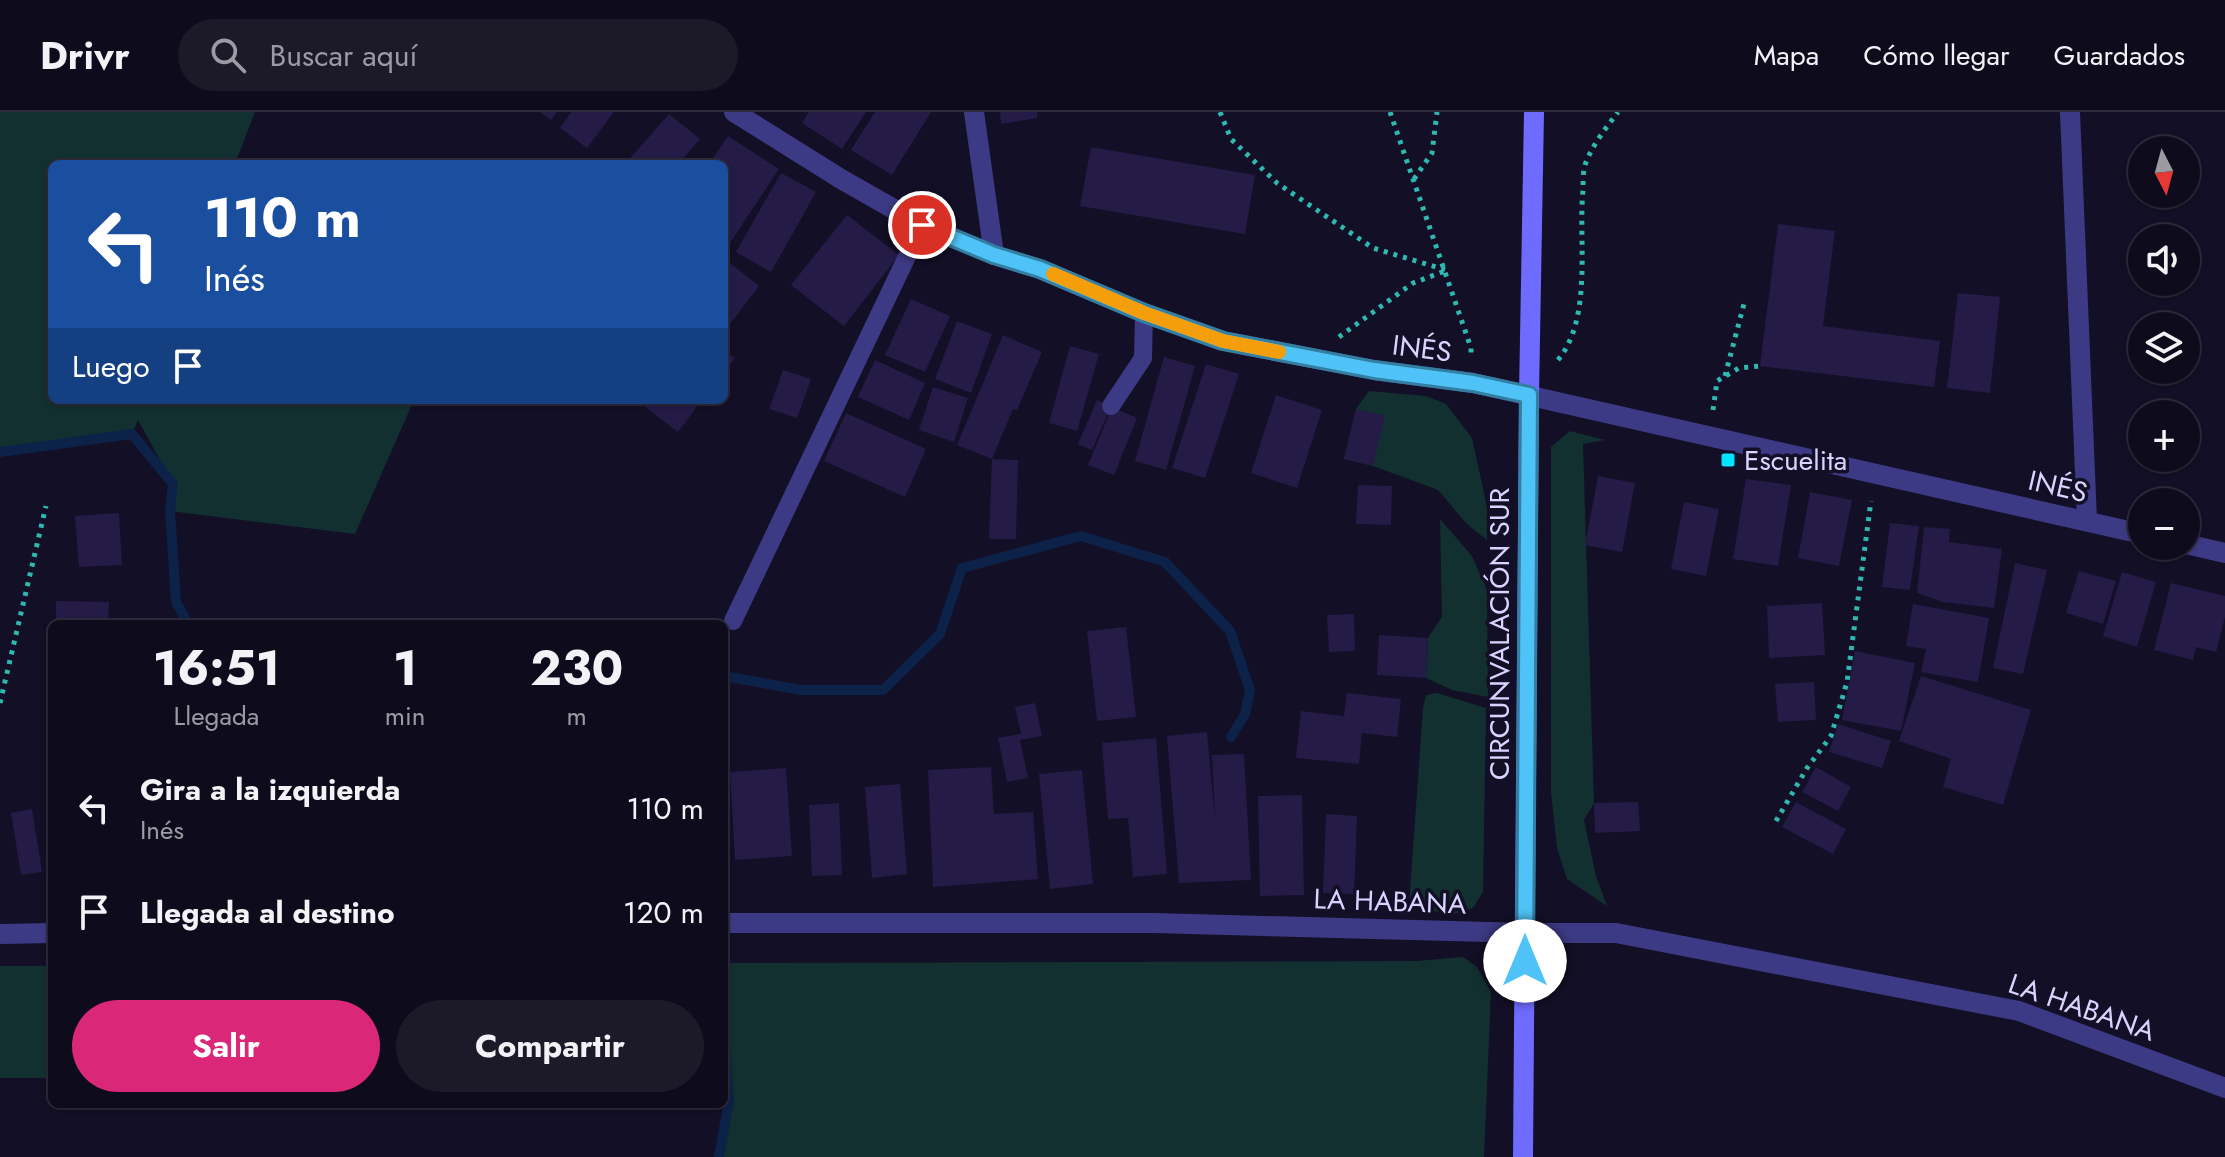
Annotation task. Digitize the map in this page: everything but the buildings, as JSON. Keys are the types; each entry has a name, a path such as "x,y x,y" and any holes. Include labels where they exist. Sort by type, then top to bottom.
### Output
{"street":[{"name":"INÉS","path":"734,112 922,225 1223,341 1374,370 1473,383 2128,531"},
{"path":"974,112 994,255"},
{"name":"CIRCUNVALACIÓN SUR","path":"1523,1157 1534,112"},
{"path":"2070,112 2087,521"},
{"path":"2200,547 2225,553"},
{"name":"LA HABANA","path":"728,923 1154,923 1616,933 2019,1011 2225,1088"},
{"path":"0,934 48,933"}],"lane":[{"path":"733,621 922,225"},
{"path":"1111,406 1143,358 1144,313"}],"path":[{"path":"1220,112 1231,139 1277,183 1373,248 1446,270"},
{"path":"1390,112 1471,348 1473,383"},
{"path":"1414,179 1432,153 1437,112"},
{"path":"1529,395 1567,348 1581,297 1585,166 1602,132 1618,112"},
{"path":"1310,358 1413,283 1446,270"},
{"path":"1725,377 1745,300"},
{"path":"1709,435 1717,381 1739,368 1760,366"},
{"path":"1776,821 1807,768 1831,736 1847,682 1875,473"},
{"path":"0,703 46,506"}],"green space":[{"path":"0,112 255,112 237,160 48,160 48,404 412,404 355,534 170,511 173,484 138,420 132,434 0,452"},
{"path":"1369,391 1426,396 1446,404 1472,438 1487,507 1487,540 1467,524 1438,490 1373,466 1344,459 1356,409"},
{"path":"1570,431 1605,440 1583,444 1594,803 1584,820 1596,876 1607,906 1567,879 1557,848 1551,792 1551,447"},
{"path":"1440,519 1472,556 1487,590 1488,697 1452,690 1426,678 1428,638 1442,617"},
{"path":"1437,693 1486,708 1483,892 1473,908 1451,915 1409,905 1423,708 1426,695"},
{"path":"1463,957 1477,967 1491,992 1484,1157 719,1157 729,1102 728,963 1417,961"},
{"path":"0,966 48,966 48,1078 0,1078"}],"waterway":[{"path":"0,452 132,434 173,484 170,511 176,602 186,620"},
{"path":"728,677 801,690 883,690 940,634 962,568 1081,536 1165,562 1230,631 1250,690 1245,714 1231,737"},
{"path":"728,1088 728,1107"},
{"path":"719,1157 728,1108"}],"slow traffic":[{"path":"1053,274 1144,313 1223,341 1279,352"}],"place":[{"name":"Escuelita","path":"1728,460"}],"route":[{"path":"922,225 1223,341 1529,395 1525,961"}]}
